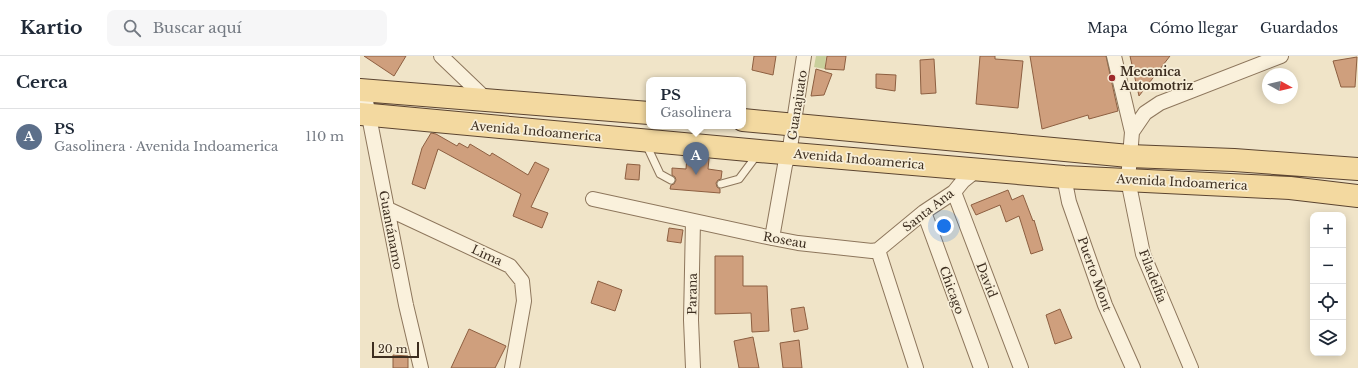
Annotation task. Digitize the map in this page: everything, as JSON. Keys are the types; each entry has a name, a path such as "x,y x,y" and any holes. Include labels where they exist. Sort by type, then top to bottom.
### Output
{"main road":[{"path":"362,90 646,112"},
{"name":"Avenida Indoamerica","path":"364,115 789,154 1064,177 1290,188 1358,196"},
{"name":"Avenida Indoamerica","path":"746,120 1129,156 1234,160 1358,169"}],"street":[{"path":"440,56 487,100"},
{"name":"Guanajuato","path":"772,238 785,165 789,154 804,56"},
{"path":"1114,56 1132,132"},
{"path":"1132,132 1145,113 1160,103 1281,56"},
{"name":"Guantánamo","path":"362,90 364,115 388,209 406,305 421,368"},
{"name":"Filadelfia","path":"1132,132 1128,180 1143,254 1191,368"},
{"name":"Santa Ana","path":"878,250 924,212 954,192 963,181 978,169"},
{"name":"Puerto Mont","path":"1064,177 1069,202 1105,305 1133,368"},
{"name":"David","path":"954,192 1021,368"},
{"name":"Roseau","path":"593,199 798,243 872,251 878,250"},
{"name":"Lima","path":"388,209 510,266 522,281 524,301 512,368"},
{"name":"Chicago","path":"924,212 981,368"},
{"name":"Parana","path":"693,221 691,320 693,368"},
{"path":"878,250 916,368"}],"lane":[{"path":"644,140 660,174 671,180"},
{"path":"721,184 739,179 760,151"}],"green space":[{"path":"816,56 826,56 825,69 814,67"}],"building":[{"path":"364,56 406,56 394,76"},
{"path":"754,56 776,56 773,75 752,70"},
{"path":"827,56 846,56 844,70 825,69"},
{"path":"980,56 995,56 995,59 1023,61 1018,108 976,104"},
{"path":"1030,56 1106,56 1118,111 1089,119 1088,115 1042,129"},
{"path":"1130,56 1170,56 1139,96"},
{"path":"1357,57 1355,87 1341,87 1333,61"},
{"path":"934,59 936,93 921,94 920,60"},
{"path":"816,69 832,74 824,95 811,96"},
{"path":"876,74 896,75 895,91 876,88"},
{"path":"431,133 436,134 457,146 459,143 468,148 470,144 490,156 492,153 528,175 535,162 549,169 531,207 548,213 542,228 513,216 521,194 438,149 425,189 412,184 422,148"},
{"path":"687,157 709,159 708,169 722,171 721,179 716,183 717,187 720,189 720,193 670,189 671,185 674,184 676,180 672,175 672,168 686,169"},
{"path":"627,164 640,165 639,180 625,179"},
{"path":"1008,190 1012,200 1023,195 1033,221 1034,220 1043,250 1031,254 1019,216 1006,222 1000,205 976,215 971,205"},
{"path":"669,228 683,230 681,243 667,241"},
{"path":"715,256 743,256 743,286 767,286 769,331 752,332 751,313 715,314"},
{"path":"598,281 622,290 615,311 591,303"},
{"path":"804,307 808,329 794,332 791,309"},
{"path":"1060,309 1072,338 1055,344 1046,315"},
{"path":"469,329 506,346 495,368 451,368"},
{"path":"753,337 759,368 739,368 734,341"},
{"path":"799,340 802,368 783,368 780,343"},
{"path":"393,355 408,356 408,368 393,368"}],"place":[{"name":"Mecanica Automotriz","path":"1112,78"},
{"name":"PS","path":"696,175"}]}
